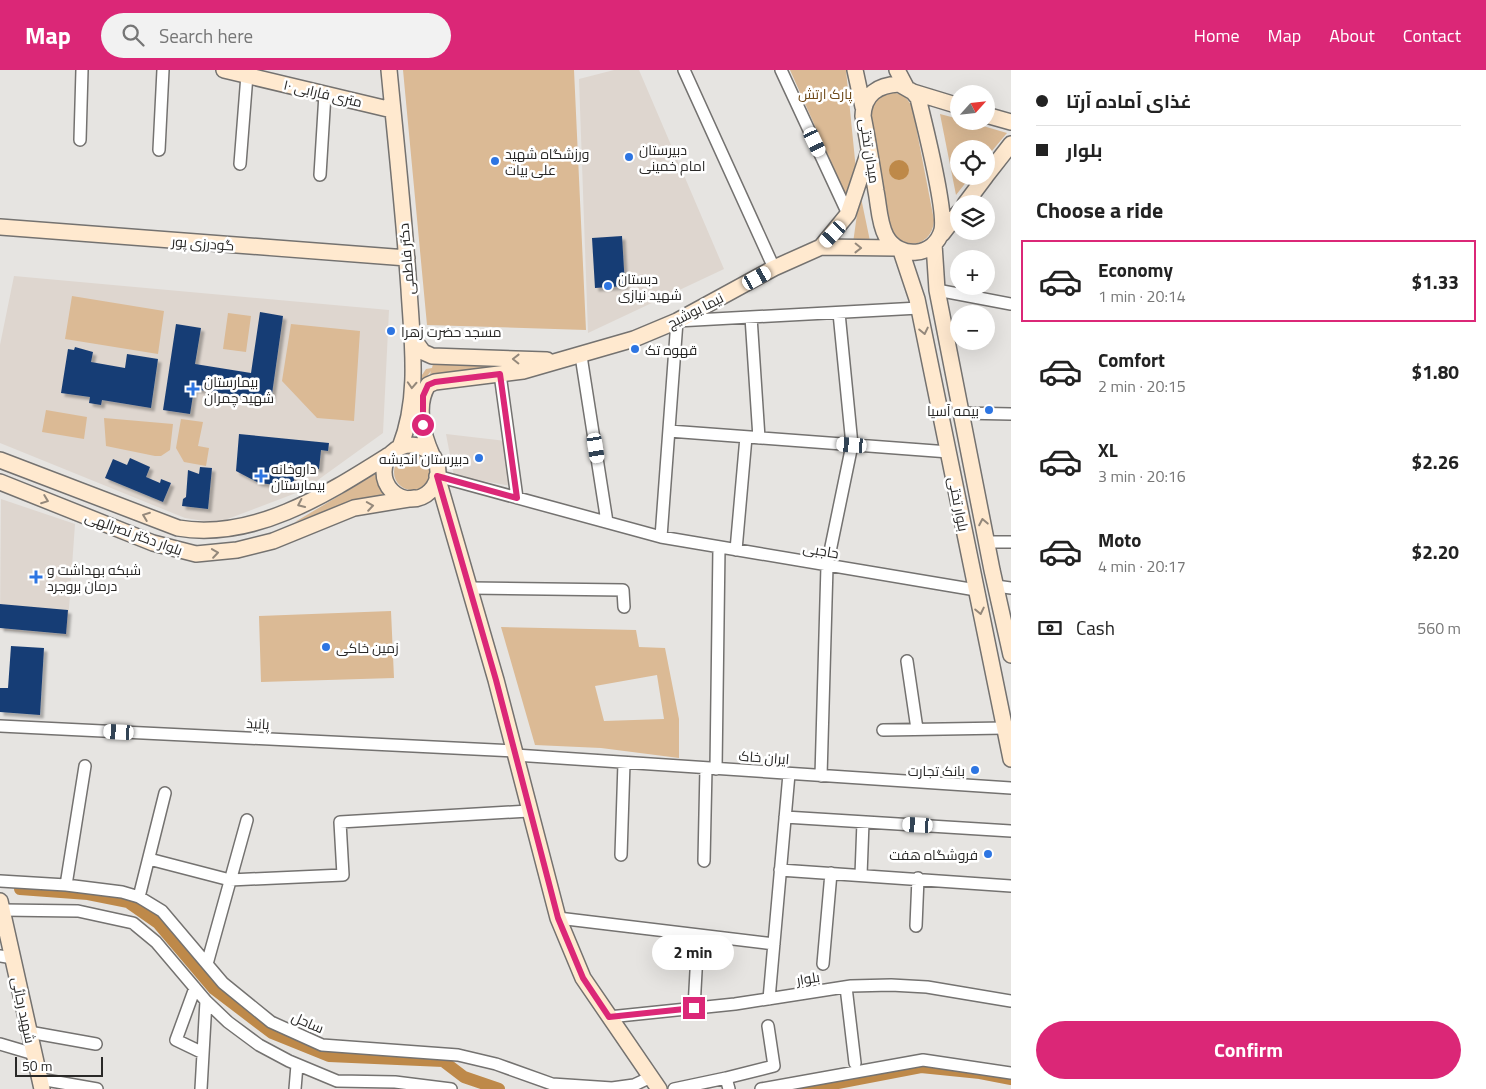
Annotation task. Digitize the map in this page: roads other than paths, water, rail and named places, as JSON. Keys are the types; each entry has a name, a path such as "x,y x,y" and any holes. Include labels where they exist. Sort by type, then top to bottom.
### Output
{"street":[{"path":"80,140 82,70"},
{"path":"159,150 163,70"},
{"name":"۱۰ متری فارابی","path":"224,70 392,110"},
{"name":"دکتر فاطمی","path":"389,70 407,258 412,337 412,388 408,422 395,451"},
{"path":"684,70 774,268"},
{"path":"781,70 848,214"},
{"path":"855,70 864,106"},
{"path":"898,70 909,90 918,98 921,110 943,216 936,241"},
{"path":"240,164 247,75"},
{"name":"میدان تختی","path":"899,250 891,243 882,226 869,151 864,106 867,99 876,90 891,85 950,103"},
{"path":"320,175 325,94"},
{"path":"995,117 1011,122"},
{"path":"995,164 1011,144"},
{"name":"نیما یوشیج","path":"821,247 848,214 869,151"},
{"path":"899,250 914,253 924,251 936,241 950,223"},
{"name":"گودرزی پور","path":"0,227 407,258"},
{"name":"بلوار تختی","path":"936,241 937,290 1011,655"},
{"name":"نیما یوشیج","path":"432,455 425,439 423,425 423,396 428,385 435,382 523,371 581,356 634,339 677,321 774,268 821,247 899,250"},
{"name":"بلوار تختی","path":"899,250 919,308 1011,759"},
{"path":"937,290 1011,304"},
{"path":"661,537 677,321 919,308"},
{"path":"821,776 828,566 852,445 839,312"},
{"path":"751,317 759,438"},
{"name":"نیما یوشیج","path":"412,337 424,352 432,356 564,360"},
{"path":"581,356 607,522"},
{"path":"500,374 517,498"},
{"path":"961,413 1011,414"},
{"path":"669,431 949,452"},
{"path":"736,550 746,437"},
{"path":"437,476 432,488 415,498 401,497 390,488 384,475 395,451 414,445 421,447 432,455 437,465 437,476 470,588 558,918 583,978 655,1083"},
{"name":"بلوار دکتر نصرالهی","path":"0,460 178,528 199,531 226,530 253,524 280,514 341,486 395,451"},
{"name":"حاجبی","path":"437,476 661,537 976,590"},
{"name":"بلوار دکتر نصرالهی","path":"0,482 184,553 205,554 237,550 287,535 354,508 415,498"},
{"path":"0,494 21,490"},
{"path":"280,514 287,535"},
{"path":"967,542 1011,542"},
{"path":"704,862 711,768 719,547"},
{"path":"996,586 1011,588"},
{"path":"470,588 623,590 624,607"},
{"path":"907,661 917,729"},
{"name":"پانیذ","path":"0,726 515,753"},
{"path":"883,730 1005,728"},
{"name":"ایران خاک","path":"515,753 624,763 1011,788"},
{"path":"621,855 624,763"},
{"path":"66,885 85,766"},
{"path":"769,999 789,774"},
{"path":"139,897 164,793"},
{"path":"149,859 230,880 343,875 340,822 529,811"},
{"path":"785,817 1011,831"},
{"path":"207,964 247,820"},
{"path":"861,875 863,822"},
{"path":"780,870 918,878 1011,886"},
{"path":"823,964 831,873"},
{"path":"916,926 918,878"},
{"name":"ساحل","path":"0,882 66,885 122,892 139,897 162,911 223,983 271,1022 322,1045 458,1055 496,1064 552,1084 612,1088 655,1083"},
{"path":"1,905 78,911 133,923 156,942 206,1001 259,1045 297,1065 337,1081 451,1089"},
{"name":"شهید رجائی","path":"1,905 6,957 29,1032 41,1084"},
{"path":"558,918 774,944"},
{"path":"694,1008 698,935"},
{"name":"بلوار","path":"609,1017 769,999 846,987 891,984 927,987 1011,1001"},
{"path":"846,987 855,1062"},
{"path":"195,988 176,1040 204,1053"},
{"path":"201,1089 206,1001"},
{"path":"674,1089 727,1083 774,1066 768,1026"},
{"path":"29,1032 96,1044"},
{"path":"0,1044 34,1054"},
{"path":"761,1089 923,1060 1011,1073"},
{"path":"295,1089 297,1065"},
{"path":"41,1084 97,1089"}],"waterway":[{"path":"20,889 88,894 128,902 158,923 214,989 272,1033 329,1056 443,1061 464,1077 499,1089"},
{"path":"807,1089 921,1067 980,1073 1011,1079"}],"place":[{"name":"دبیرستان امام خمینی","path":"629,157"},
{"name":"ورزشگاه شهید علی بیات","path":"495,161"},
{"name":"دبستان شهید نیازی","path":"608,286"},
{"name":"مسجد حضرت زهرا","path":"391,331"},
{"name":"قهوه تک","path":"635,349"},
{"name":"بیمارستان شهید چمران","path":"193,389"},
{"name":"بیمه آسیا","path":"989,410"},
{"name":"دبیرستان اندیشه","path":"479,458"},
{"name":"داروخانه بیمارستان","path":"261,476"},
{"name":"شبکه بهداشت و درمان بروجرد","path":"36,577"},
{"name":"زمین خاکی","path":"326,647"},
{"name":"بانک تجارت","path":"975,770"},
{"name":"فروشگاه هفت","path":"988,854"}],"park label":[{"name":"پارک ارتش","path":"825,93"}]}
